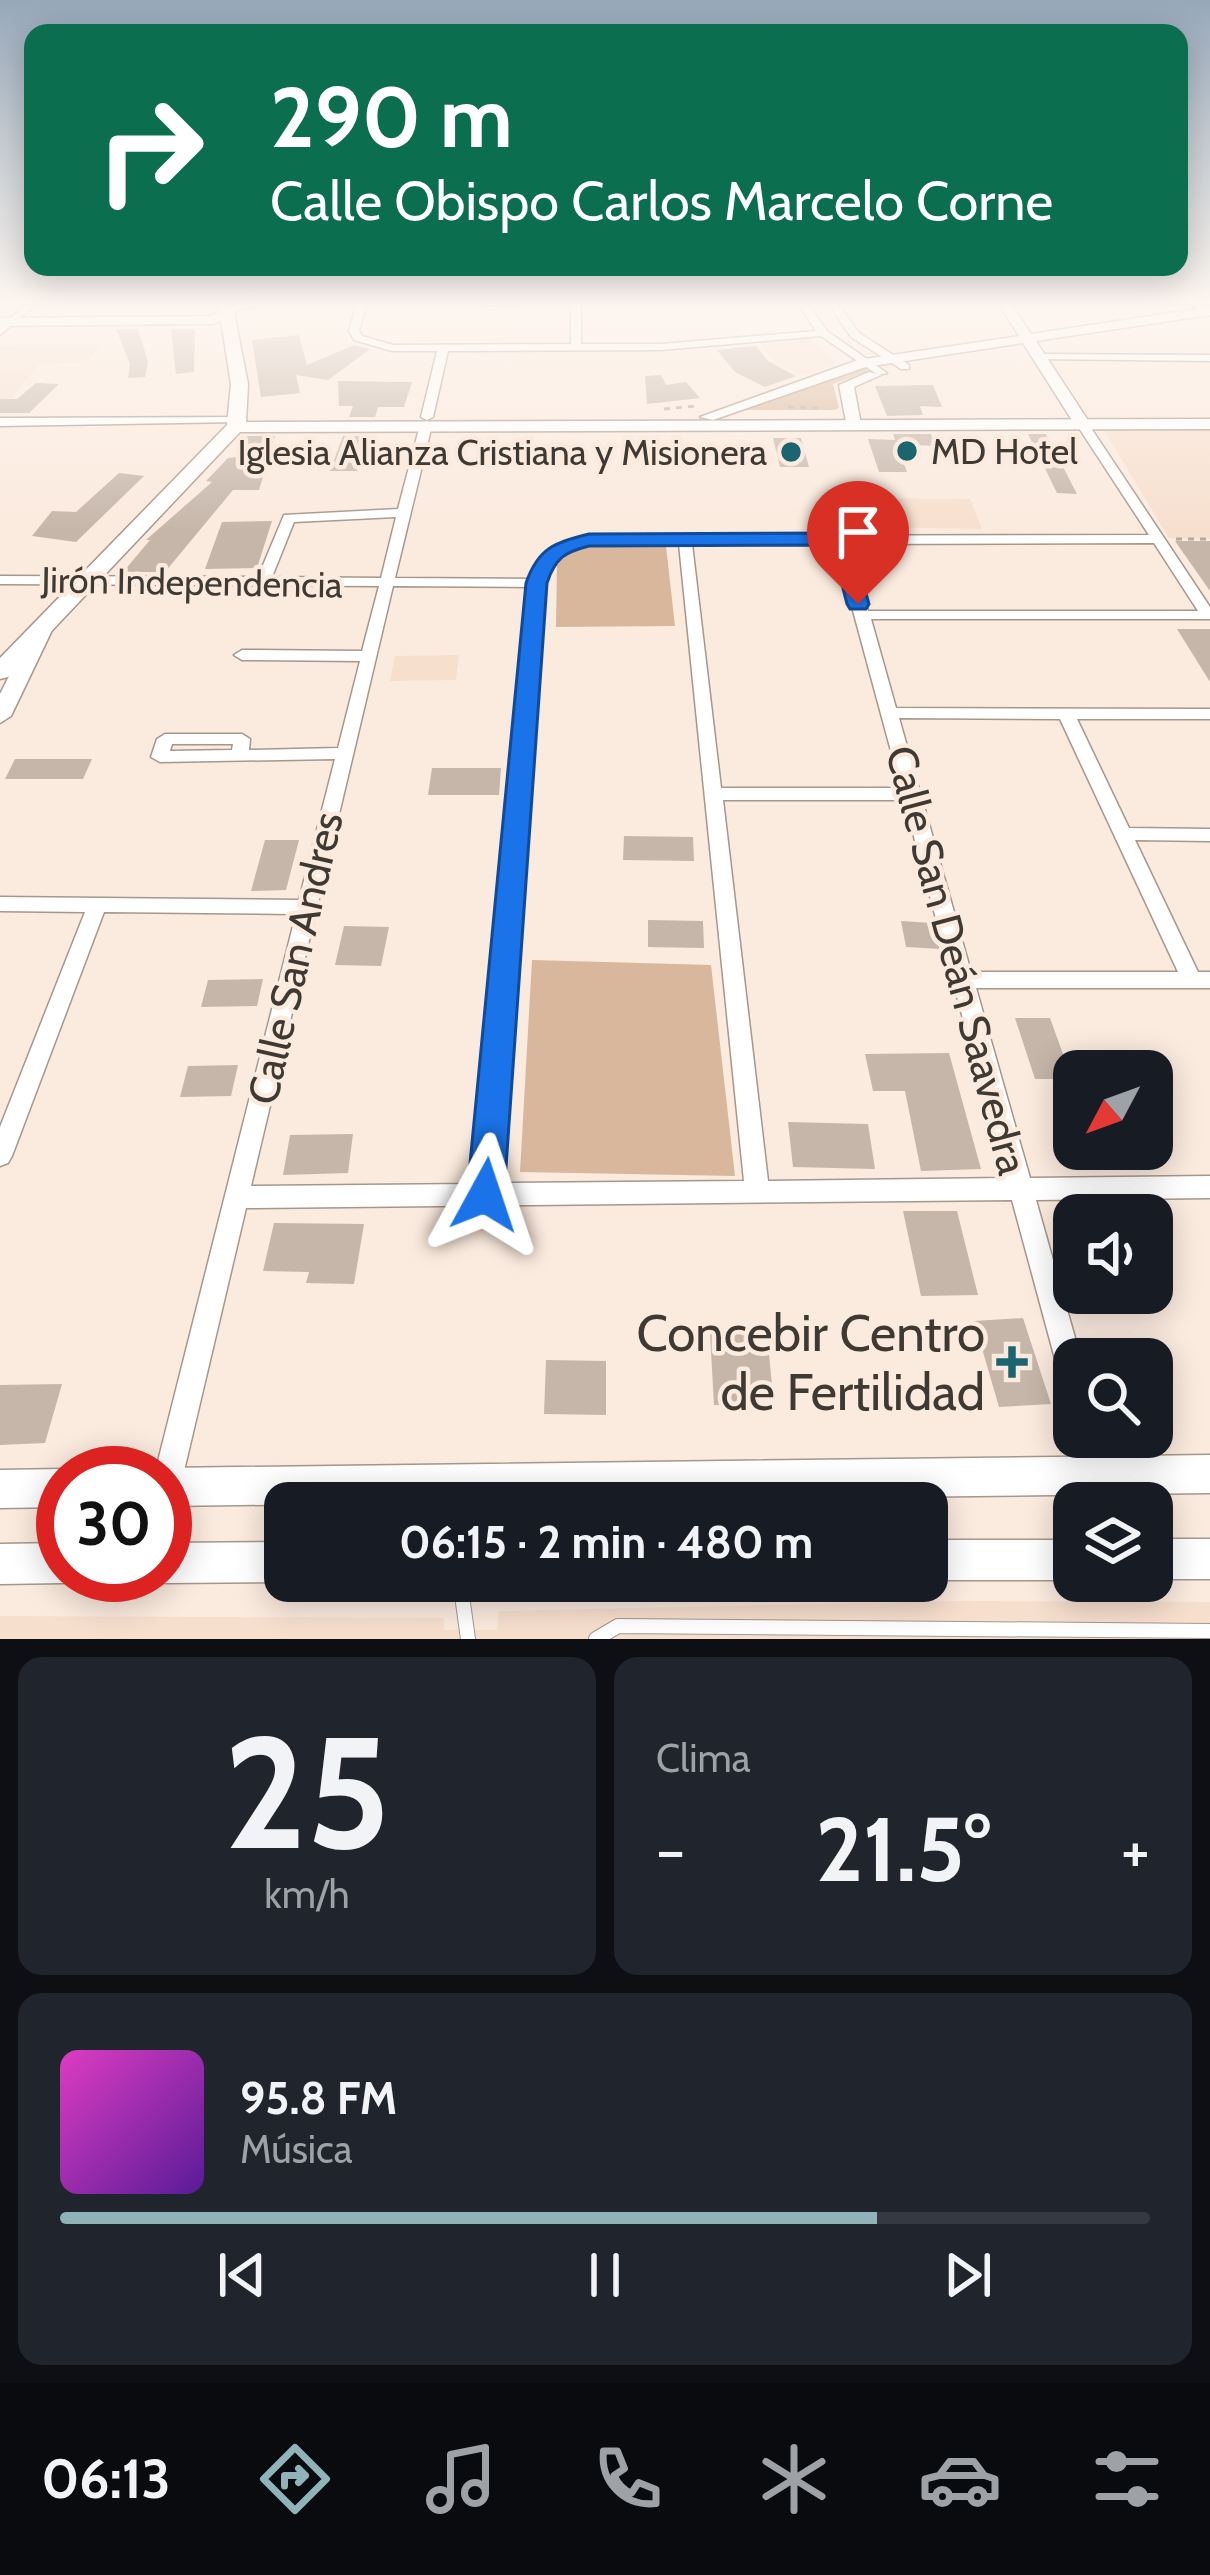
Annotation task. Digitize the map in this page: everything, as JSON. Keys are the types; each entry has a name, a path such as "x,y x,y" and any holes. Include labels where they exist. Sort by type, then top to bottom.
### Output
{"main road":[{"path":"228,378 233,422"},
{"path":"427,421 708,416 1210,420"},
{"path":"0,647 76,580 233,422 852,416"},
{"path":"0,673 44,626 76,580"}],"street":[{"name":"Calle San Andres","path":"176,1446 436,378"},
{"path":"708,416 817,378"},
{"path":"852,416 846,385 859,378"},
{"path":"1055,378 1209,615"},
{"path":"0,422 233,422"},
{"path":"263,583 289,518 404,513"},
{"path":"485,1195 536,583 543,564 558,548 589,540 685,538 1158,538"},
{"path":"685,538 757,1192"},
{"name":"Calle San Deán Saavedra","path":"841,539 1062,1338"},
{"name":"Jirón Independencia","path":"0,580 536,583"},
{"path":"862,615 1209,615"},
{"path":"0,716 44,626"},
{"path":"242,655 366,656"},
{"path":"889,713 1210,714"},
{"path":"963,980 1201,980 1122,834 1066,713"},
{"path":"239,756 343,753"},
{"path":"713,794 912,794"},
{"path":"1122,834 1210,835"},
{"path":"0,904 305,907"},
{"path":"0,1156 98,906"},
{"path":"240,1197 1210,1187"},
{"path":"1153,1482 1210,1474"},
{"path":"0,1489 36,1488"},
{"path":"192,1489 1053,1489"},
{"path":"1173,1559 1210,1559"},
{"path":"948,1560 1053,1560"},
{"path":"192,1563 264,1562"},
{"path":"0,1564 36,1563"}],"lane":[{"path":"463,1602 468,1639"},
{"path":"596,1639 618,1626 866,1633 1210,1630"}],"path":[{"path":"655,409 733,400 852,416"},
{"path":"1158,538 1210,539"}],"shaded area":[{"path":"0,378 28,378 11,399 0,399"},
{"path":"834,378 848,378 833,384 839,408 834,410 744,410"},
{"path":"1102,427 1210,429 1210,539 1169,538"},
{"path":"864,498 970,499 982,529 872,527"},
{"path":"666,546 675,626 556,627 557,563 580,547"},
{"path":"459,655 456,680 390,681 395,656"},
{"path":"532,960 711,965 735,1176 520,1172"},
{"path":"948,1601 1210,1602 1210,1639 0,1639 0,1616 444,1618 444,1630 497,1630 499,1611"}],"building":[{"path":"258,378 297,378 300,393 261,397"},
{"path":"645,378 663,378 666,385 686,382 700,398 647,404"},
{"path":"748,378 789,378 765,387"},
{"path":"338,381 412,382 404,407 378,407 375,417 349,417 353,406 339,406"},
{"path":"36,383 59,384 29,413 0,413 0,399 17,399"},
{"path":"933,385 942,407 920,406 923,415 887,416 875,386"},
{"path":"893,434 931,434 935,446 914,445 918,456 901,456 907,472 879,472 868,439 895,440"},
{"path":"1028,434 1046,434 1077,494 1057,493"},
{"path":"246,436 275,436 259,490 233,490 165,572 123,572 150,540 146,540 212,482 206,481 228,458 237,457"},
{"path":"343,436 369,436 357,471 330,471"},
{"name":"Iglesia Alianza Cristiana y Misionera","path":"773,438 801,438 809,467 780,467"},
{"path":"119,473 144,476 76,542 32,536 52,511 76,512"},
{"path":"272,521 257,568 205,569 222,522"},
{"path":"1175,541 1210,541 1210,591"},
{"path":"1177,629 1210,629 1210,682"},
{"path":"15,759 92,759 83,779 5,779"},
{"path":"432,768 501,768 499,795 428,795"},
{"path":"624,836 693,837 694,861 623,860"},
{"path":"265,840 299,840 286,890 251,891"},
{"path":"648,920 703,921 704,948 648,947"},
{"path":"901,921 932,923 940,949 906,947"},
{"path":"344,926 389,927 381,966 335,965"},
{"path":"263,979 257,1006 201,1007 208,980"},
{"path":"1015,1018 1050,1018 1062,1050 1053,1050 1053,1079 1035,1079"},
{"path":"949,1053 981,1169 921,1171 905,1091 873,1091 865,1054"},
{"path":"238,1065 231,1096 180,1097 188,1066"},
{"path":"788,1122 868,1124 875,1169 793,1167"},
{"path":"353,1134 348,1173 283,1175 290,1135"},
{"path":"903,1211 957,1211 978,1295 921,1296"},
{"path":"274,1223 364,1224 354,1284 306,1283 309,1272 263,1271"},
{"name":"Concebir Centro de Fertilidad","path":"1023,1318 1051,1404 999,1407 974,1321"},
{"path":"710,1333 767,1333 774,1406 714,1405"},
{"path":"546,1360 606,1361 606,1415 544,1414"},
{"path":"62,1384 45,1443 0,1445 0,1385"}],"place":[{"name":"MD Hotel","path":"907,451"},
{"name":"Iglesia Alianza Cristiana y Misionera","path":"791,452"},
{"name":"Concebir Centro de Fertilidad","path":"1012,1362"}],"route":[{"path":"485,1195 536,583 543,564 558,548 589,540 841,539 858,604"}]}
